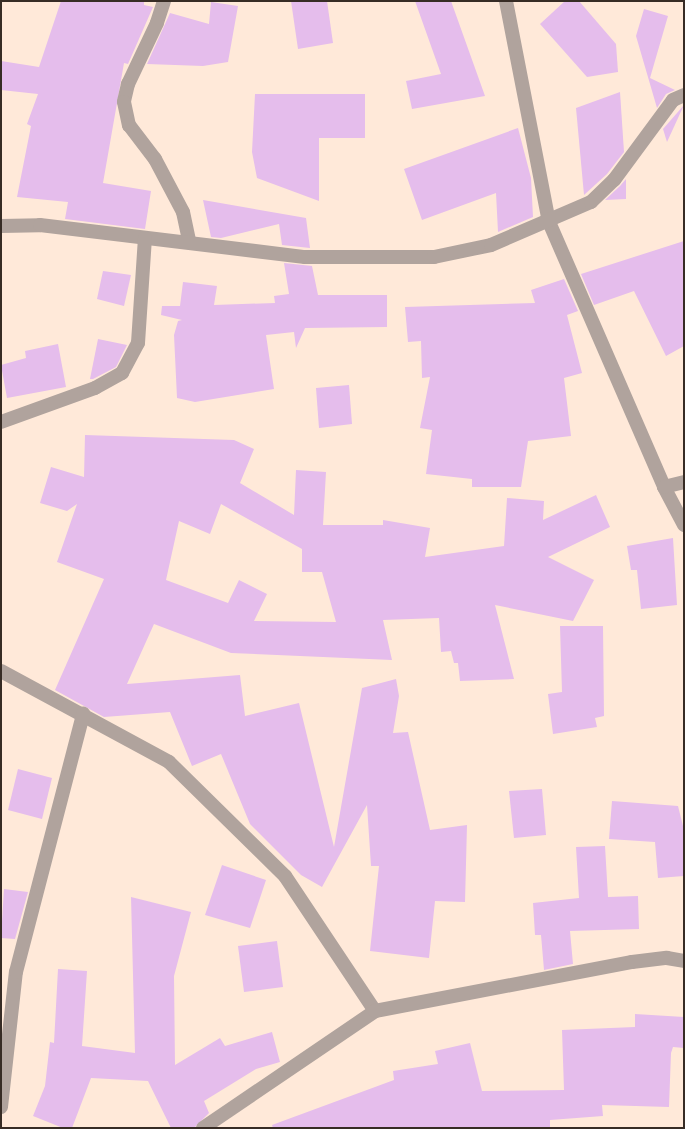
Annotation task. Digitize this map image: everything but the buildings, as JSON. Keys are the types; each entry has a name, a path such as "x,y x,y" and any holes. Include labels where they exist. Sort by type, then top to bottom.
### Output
{"street":[{"path":"164,1 157,23 128,84 124,102 129,125 155,159 179,204 189,241"},
{"path":"506,1 549,222 664,487 684,525"},
{"path":"1,226 40,225 145,238 189,241 305,257 434,257 491,245 549,222 591,202 614,180 673,100 684,95"},
{"path":"1,422 95,388 122,373 138,343 145,238"},
{"path":"664,487 684,482"},
{"path":"1,671 169,762 285,876 374,1011"},
{"path":"1,1107 16,972 83,714"},
{"path":"204,1128 374,1011 632,962 667,958 684,961"}]}
